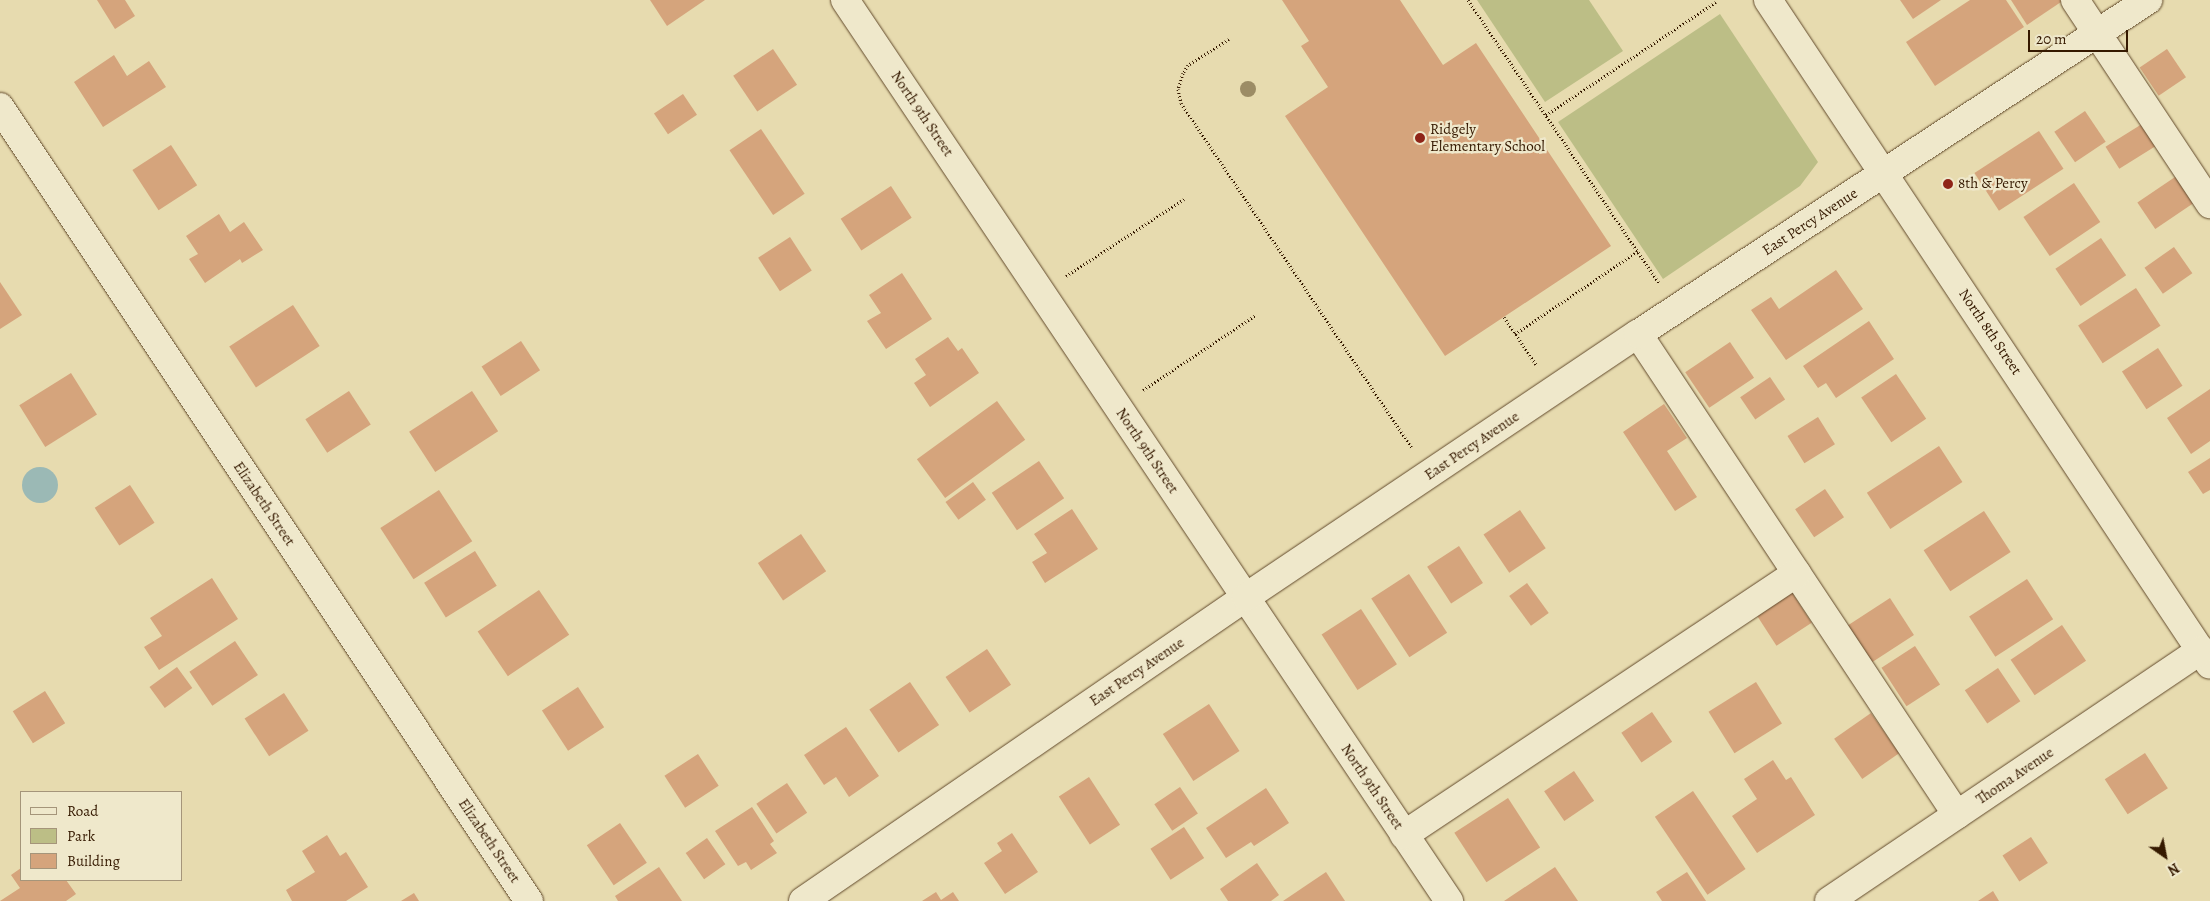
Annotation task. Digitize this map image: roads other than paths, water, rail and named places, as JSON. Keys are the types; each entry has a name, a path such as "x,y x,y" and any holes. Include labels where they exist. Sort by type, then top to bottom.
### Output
{"street":[{"name":"North 9th Street","path":"845,0 1448,901"},
{"name":"North 8th Street","path":"1768,0 2205,658"},
{"path":"2075,0 2210,204"},
{"name":"East Percy Avenue","path":"803,901 1246,597 1638,334 2148,0"},
{"name":"Elizabeth Street","path":"0,107 529,901"},
{"path":"1638,334 1957,815"},
{"path":"1404,835 1797,573"},
{"name":"Thoma Avenue","path":"1829,901 1957,815 2205,658"}],"water":[{"path":"40,467 47,468 53,472 57,478 57,492 53,498 47,502 40,503 33,502 27,498 23,492 22,485 23,478 27,472 33,468"}],"place":[{"name":"Ridgely Elementary School","path":"1420,138"},
{"name":"8th & Percy","path":"1948,184"}]}
